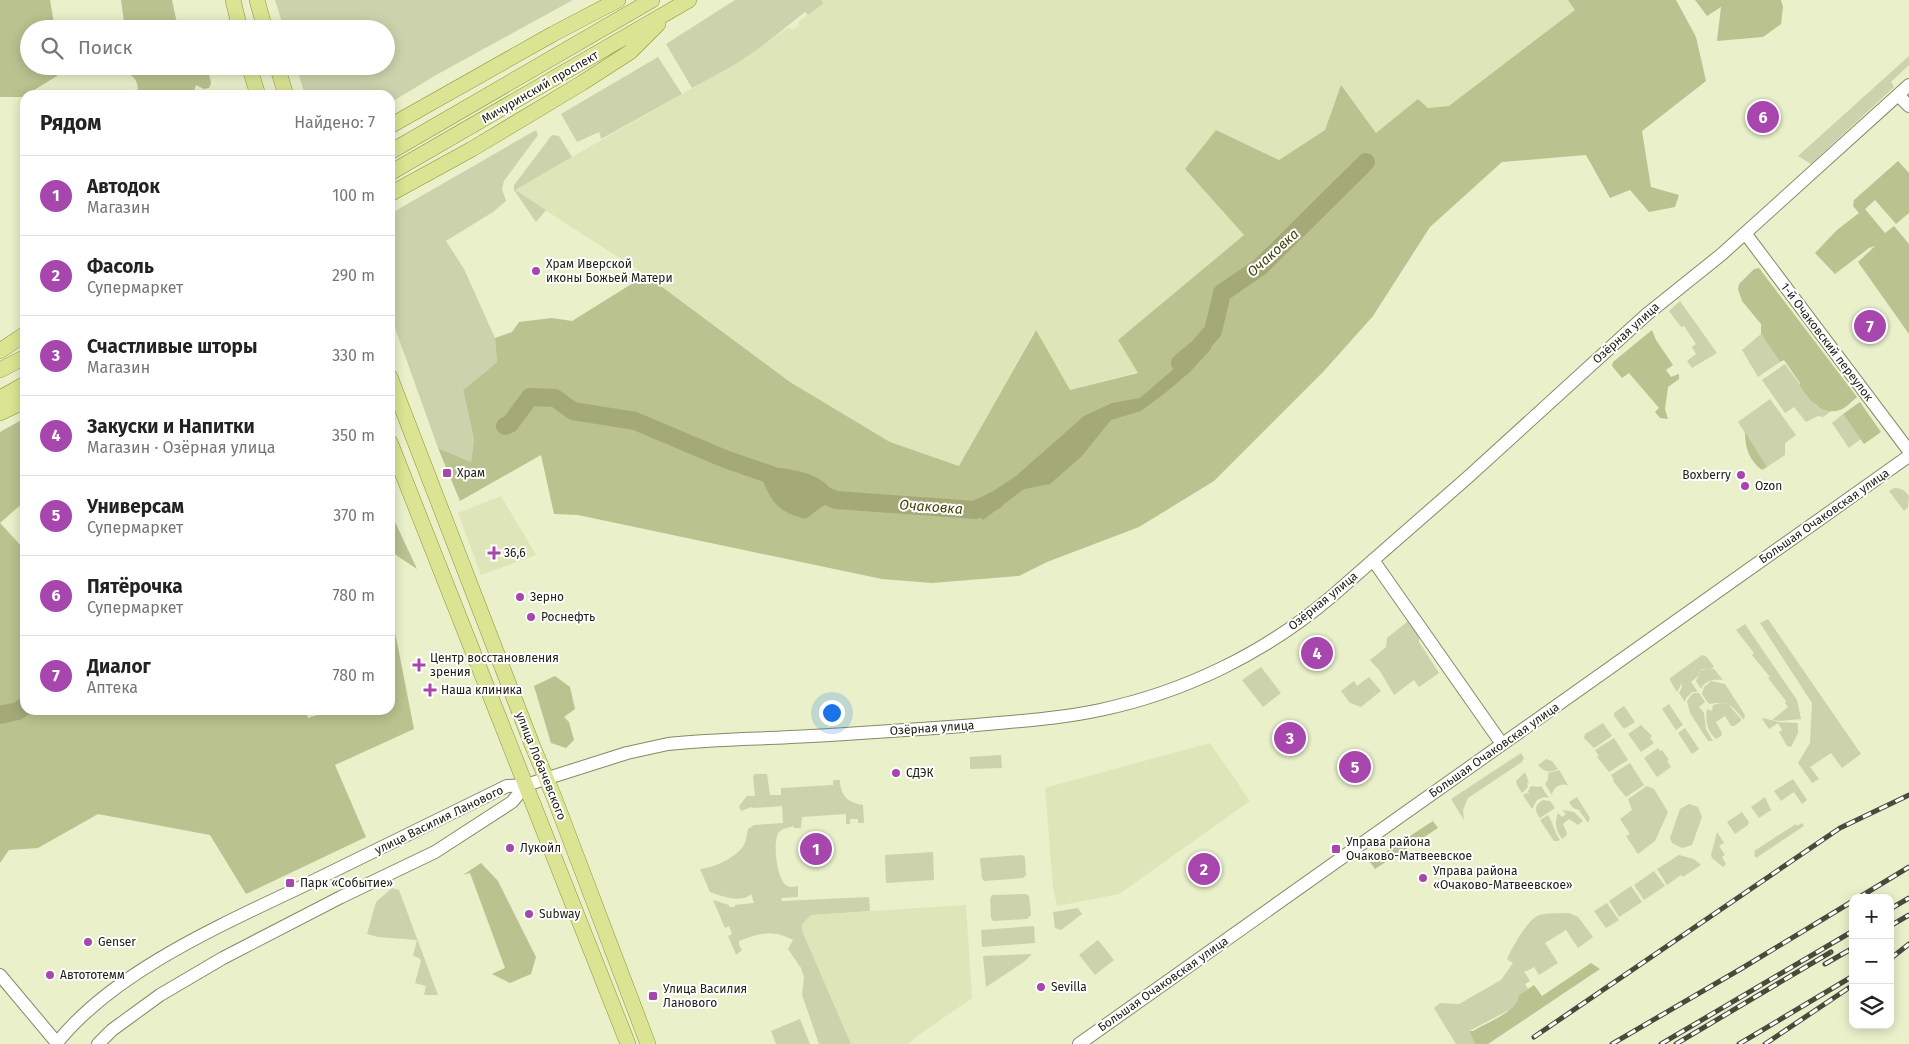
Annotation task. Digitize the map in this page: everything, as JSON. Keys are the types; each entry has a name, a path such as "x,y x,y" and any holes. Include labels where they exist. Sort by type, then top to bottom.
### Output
{"main road":[{"path":"232,0 238,20"},
{"path":"256,0 262,20"},
{"path":"395,123 553,34 618,0"},
{"name":"Мичуринский проспект","path":"395,149 652,0"},
{"name":"Мичуринский проспект","path":"395,171 689,0"},
{"path":"395,191 472,149 606,68 630,52 674,9"},
{"path":"248,75 248,90"},
{"path":"251,75 256,90"},
{"path":"280,75 284,90"},
{"path":"395,176 406,179 419,178"},
{"path":"0,351 20,337"},
{"path":"0,370 20,359"},
{"path":"0,398 20,387"},
{"name":"улица Лобачевского","path":"395,390 648,1044"},
{"path":"0,413 20,403"},
{"name":"улица Лобачевского","path":"395,455 628,1044"}],"street":[{"name":"Озёрная улица","path":"526,785 546,777 627,753 668,744 811,736 1028,720 1079,714 1120,706 1196,680 1262,647 1308,616 1373,560 1646,315 1720,256 1909,85"},
{"path":"1898,95 1909,106"},
{"name":"1-й Очаковский переулок","path":"1745,233 1909,452"},
{"path":"0,346 20,337"},
{"name":"Большая Очаковская улица","path":"1079,1044 1909,456"},
{"path":"1373,560 1502,744"},
{"name":"улица Василия Ланового","path":"56,1043 92,1007 136,974 237,917 507,786 526,785"},
{"name":"улица Василия Ланового","path":"98,1044 112,1030 160,995 223,958 341,897 435,852 512,802 526,785"},
{"path":"0,975 56,1043"}],"shaded area":[{"path":"0,0 50,0 53,20 20,20 20,75 57,76 34,90 20,90 20,97 0,97"},
{"path":"121,0 172,0 176,20 124,20"},
{"path":"275,0 573,0 436,75 395,100 395,90 303,90 299,75 395,75 395,20 281,20"},
{"path":"735,0 821,0 824,3 808,15 805,12 748,56 692,88 666,44"},
{"path":"821,0 1583,0 1592,12 1449,106 1428,108 1418,99 1376,133 1341,86 1325,130 1279,160 1185,169 1244,235 1118,340 1138,372 1070,390 1035,330 959,466 890,442 790,382 646,275 514,190 740,61 789,27 792,30 800,25 798,22 824,3"},
{"path":"1568,0 1676,0 1696,37 1706,81 1642,131 1651,187 1679,195 1675,207 1649,212 1630,190 1610,198 1586,155 1502,162 1430,227 1373,316 1324,371 1214,481 1139,527 1047,562 1019,576 932,583 882,579 578,515 554,514 541,455 460,501 438,448 471,462 474,439 463,390 497,362 495,338 512,332 519,322 552,318 572,321 646,275 790,382 890,442 959,466 1036,330 1070,390 1138,373 1118,340 1244,235 1185,169 1216,130 1279,160 1325,130 1341,85 1376,133 1418,99 1428,108 1449,106 1575,10","holes":["760,470 836,500 822,507 806,519"]},
{"path":"1695,0 1781,0 1783,7 1781,24 1763,37 1717,41 1721,7 1707,16"},
{"path":"1909,56 1909,65 1891,82 1894,87 1811,164 1798,156"},
{"path":"658,57 682,94 601,139 599,132 577,142 561,114"},
{"path":"130,75 209,75 211,83 209,88 204,89 196,85 194,90 138,90 135,79"},
{"path":"536,130 538,135 504,181 502,189 506,201 493,212 446,241 464,269 495,338 497,362 463,390 474,439 471,462 438,448 395,328 395,211"},
{"path":"552,135 559,136 572,157 515,190 546,210 536,222 514,190 514,185"},
{"path":"1898,161 1909,173 1909,213 1896,224 1875,200 1865,209 1885,233 1894,226 1909,244 1909,334 1858,262 1875,246 1869,248 1835,274 1815,253 1837,230 1859,213 1853,206 1854,200"},
{"path":"1759,268 1857,397 1844,408 1827,411 1816,405 1800,386 1800,383 1784,360 1780,362 1761,334 1761,324 1742,301 1738,289 1739,284 1754,269"},
{"path":"1680,301 1717,353 1692,368 1687,361 1696,354 1692,347 1696,344 1684,326 1681,327 1669,311"},
{"path":"1652,330 1656,340 1673,365 1666,370 1671,377 1679,374 1679,379 1668,387 1665,409 1668,419 1660,418 1655,412 1659,408 1629,373 1622,378 1612,366 1613,362"},
{"path":"1213,331 1211,349 1190,372 1141,411 1111,420 1081,457 1050,484 1024,489 983,520 975,510 978,501 1016,476 1084,416 1112,403 1140,398 1199,347"},
{"path":"1761,334 1780,362 1758,377 1742,350"},
{"path":"1785,364 1816,406 1833,410 1823,417 1818,416 1806,422 1794,407 1785,413 1762,380"},
{"path":"1770,399 1796,435 1785,443 1785,455 1767,467 1738,422"},
{"path":"1860,402 1881,432 1864,444 1843,414"},
{"path":"1843,414 1861,439 1849,448 1832,423"},
{"path":"20,421 20,505 0,523 0,432"},
{"path":"1745,432 1767,467 1762,470 1749,453"},
{"path":"782,468 799,471 821,480 827,485 836,500 822,507 806,519 795,516 780,508 770,496 759,470"},
{"path":"1894,488 1903,490 1909,496 1908,507 1904,511 1889,491"},
{"path":"501,496 536,555 481,575 458,513"},
{"path":"395,522 417,569 395,554"},
{"path":"0,523 20,545 20,715 307,715 308,718 318,715 395,715 395,632 414,729 335,765 366,837 246,894 210,835 98,814 38,848 9,850 0,863"},
{"path":"1413,617 1419,625 1419,642 1439,673 1419,687 1414,680 1394,695 1380,671 1370,660 1386,647 1387,638"},
{"path":"1768,619 1861,754 1842,768 1831,753 1810,767 1819,779 1812,783 1798,763 1810,743 1812,703 1760,623"},
{"path":"1745,624 1797,700 1801,719 1772,720 1788,707 1785,703 1786,701 1768,678 1770,677 1752,655 1754,653 1736,630"},
{"path":"1702,655 1707,657 1714,667 1709,670 1701,669 1698,676 1691,682 1698,692 1692,692 1685,702 1679,693 1682,683 1677,692 1670,678"},
{"path":"1261,667 1281,693 1263,707 1242,680"},
{"path":"1714,669 1723,680 1710,681 1701,689 1696,681 1701,670"},
{"path":"555,676 570,687 575,709 564,717 569,722 574,740 566,748 551,743 534,686"},
{"path":"1369,677 1381,691 1361,707 1350,703 1341,691 1354,681 1357,686"},
{"path":"1711,681 1725,684 1745,715 1744,720 1726,703 1709,704 1702,694 1704,687"},
{"path":"1694,693 1699,693 1705,702 1699,707 1704,713 1706,729 1713,741 1708,741 1690,713 1687,701"},
{"path":"1669,704 1683,725 1676,730 1662,709"},
{"path":"1728,704 1741,721 1731,726 1725,716 1716,722 1722,733 1716,739 1707,725 1707,709 1712,711 1713,705"},
{"path":"1624,706 1635,722 1624,729 1614,716 1614,713"},
{"path":"1763,718 1779,722 1798,723 1798,733 1791,747 1787,746 1779,732 1782,730 1778,723 1769,729"},
{"path":"1603,723 1612,736 1594,748 1584,738 1585,734"},
{"path":"1641,725 1652,736 1650,738 1654,743 1641,752 1628,734"},
{"path":"1685,728 1699,749 1692,754 1678,733"},
{"path":"1614,738 1628,760 1609,772 1597,757 1599,756 1595,750"},
{"path":"1210,743 1250,801 1119,894 1057,906 1053,887 1045,788"},
{"path":"1658,748 1660,751 1662,750 1669,760 1667,761 1671,767 1657,777 1644,758"},
{"path":"1521,753 1524,758 1522,762 1468,798 1463,810 1464,820 1451,799"},
{"path":"1001,755 1002,768 970,769 970,757"},
{"path":"1546,759 1552,761 1558,769 1547,771 1538,765"},
{"path":"1630,763 1644,785 1626,797 1613,781 1611,775"},
{"path":"1559,770 1568,785 1557,786 1552,795 1545,784 1548,779 1548,773"},
{"path":"1525,772 1529,783 1527,783 1528,787 1522,793 1516,781"},
{"path":"755,774 767,774 770,795 781,795 781,788 833,785 833,780 840,780 843,794 849,800 863,805 864,823 858,823 858,819 850,819 850,824 846,824 846,814 802,817 801,828 794,828 793,826 782,830 779,832 776,843 776,860 783,881 789,887 798,886 798,897 781,898 782,901 869,897 870,911 811,915 802,924 802,931 851,1044 819,1044 802,995 804,977 801,968 788,949 793,940 772,933 754,936 739,941 742,950 736,955 728,936 732,934 729,926 725,928 713,900 729,905 729,907 735,907 735,905 754,903 751,894 737,899 710,892 700,869 718,864 736,854 744,845 748,829 754,825 783,823 782,806 751,807 741,811 739,806 747,796 755,796 753,776"},
{"path":"1793,779 1807,800 1802,804 1794,792 1781,801 1774,791"},
{"path":"1531,786 1541,786 1549,798 1544,797 1537,800 1532,809 1523,795 1529,794 1528,791"},
{"path":"1647,786 1654,789 1668,812 1655,841 1638,854 1626,836 1630,834 1620,819 1632,810 1628,799"},
{"path":"1577,797 1590,818 1588,823 1579,810 1573,808 1569,802"},
{"path":"1765,797 1771,810 1759,818 1751,807"},
{"path":"1543,800 1550,801 1555,808 1540,818 1536,806"},
{"path":"1689,804 1698,807 1702,817 1692,845 1682,848 1672,843 1670,838 1680,809"},
{"path":"1562,810 1574,812 1583,821 1578,825 1569,819 1563,824 1567,833 1562,839 1556,824 1558,813 1562,817 1566,814"},
{"path":"1742,812 1749,822 1748,825 1735,834 1727,822"},
{"path":"1548,815 1560,840 1558,841 1554,841 1540,820"},
{"path":"1433,821 1438,828 1375,869 1370,862"},
{"path":"1802,823 1804,826 1756,858 1754,851 1796,824 1797,826"},
{"path":"1717,832 1724,843 1719,846 1725,855 1722,857 1726,864 1723,867 1711,855"},
{"path":"933,852 934,880 886,883 885,855"},
{"path":"1022,855 1025,857 1026,875 1023,878 984,881 982,878 981,858"},
{"path":"1679,855 1694,859 1701,865 1683,877 1681,875 1667,885 1657,869"},
{"path":"481,863 498,881 536,957 531,974 510,983 492,974 505,968 470,873 463,875"},
{"path":"1654,871 1665,886 1644,900 1634,885"},
{"path":"1631,886 1642,902 1619,917 1609,901"},
{"path":"392,888 399,890 438,995 424,995 426,986 415,983 421,961 413,956 417,940 378,937 367,934 376,902"},
{"path":"1026,894 1029,896 1031,915 1027,919 993,921 991,918 990,899 992,895"},
{"path":"1607,903 1619,920 1606,928 1594,911"},
{"path":"966,905 972,998 908,1044 837,1044 796,916"},
{"path":"1078,908 1082,914 1061,930 1055,928 1053,912"},
{"path":"1569,913 1578,917 1593,937 1578,948 1566,930 1545,943 1558,963 1539,975 1534,967 1524,971 1530,981 1525,984 1528,989 1519,995 1519,1001 1513,1008 1469,1031 1475,1044 1456,1044 1434,1008 1440,1003 1459,1004 1501,980 1513,963 1507,959 1512,948 1524,929 1537,916"},
{"path":"1034,926 1035,943 982,947 981,930"},
{"path":"1098,940 1114,960 1095,975 1079,955"},
{"path":"1032,954 1025,961 986,987 983,956"},
{"path":"1591,963 1600,969 1488,1044 1475,1044 1469,1031 1473,1031 1508,1011 1518,1001 1519,995 1534,985 1542,996"},
{"path":"800,1019 810,1044 776,1044 771,1031"}],"waterway":[{"name":"Очаковка","path":"1180,363 1198,348 1213,331 1222,293 1260,267 1366,162"},
{"name":"Очаковка","path":"505,426 510,424 530,397 555,398 573,411 635,421 725,459 780,478"},
{"name":"Очаковка","path":"814,491 836,500 975,510 996,500"},
{"name":"Очаковка","path":"0,715 20,710"}],"railway":[{"path":"1534,1037 1840,828 1909,795"},
{"path":"1865,894 1909,867"},
{"path":"1894,907 1909,898"},
{"path":"1612,1044 1849,903"},
{"path":"1894,924 1909,915"},
{"path":"1661,1044 1849,933"},
{"path":"1894,956 1909,944"},
{"path":"1825,964 1849,950"},
{"path":"1676,1044 1831,952"},
{"path":"1739,1044 1849,978"},
{"path":"1765,1044 1849,988"}],"place":[{"name":"Пятёрочка","path":"1763,117"},
{"name":"Храм Иверской иконы Божьей Матери","path":"536,271"},
{"name":"Диалог","path":"1870,326"},
{"name":"Храм","path":"447,473"},
{"name":"Boxberry","path":"1741,475"},
{"name":"Ozon","path":"1745,486"},
{"name":"36,6","path":"494,553"},
{"name":"Зерно","path":"520,597"},
{"name":"Роснефть","path":"531,617"},
{"name":"Закуски и Напитки","path":"1317,653"},
{"name":"Центр восстановления зрения","path":"419,665"},
{"name":"Наша клиника","path":"430,690"},
{"name":"Счастливые шторы","path":"1290,738"},
{"name":"Универсам","path":"1355,767"},
{"name":"СДЭК","path":"896,773"},
{"name":"Лукойл","path":"510,848"},
{"name":"Автодок","path":"816,849"},
{"name":"Управа района Очаково-Матвеевское","path":"1336,849"},
{"name":"Фасоль","path":"1204,869"},
{"name":"Управа района «Очаково-Матвеевское»","path":"1423,878"},
{"name":"Парк «Событие»","path":"290,883"},
{"name":"Subway","path":"529,914"},
{"name":"Genser","path":"88,942"},
{"name":"Автототемм","path":"50,975"},
{"name":"Sevilla","path":"1041,987"},
{"name":"Улица Василия Ланового","path":"653,996"}]}
